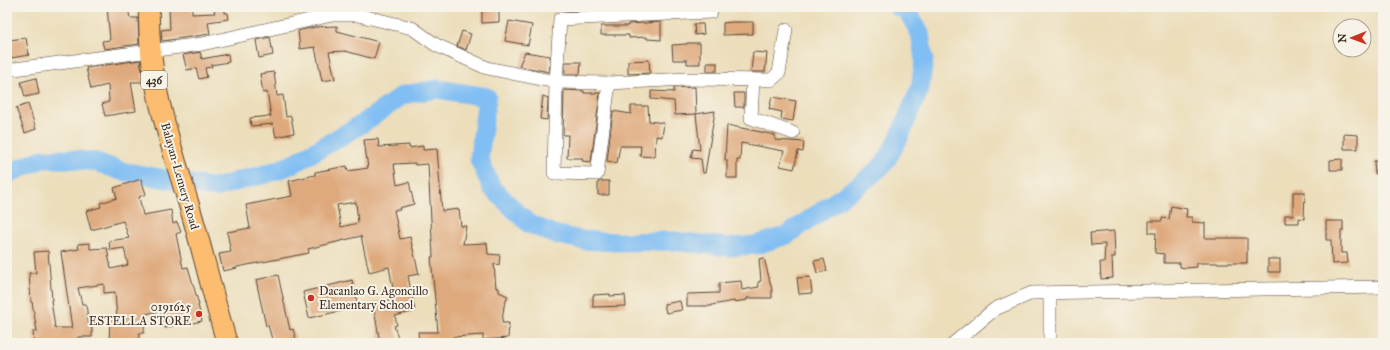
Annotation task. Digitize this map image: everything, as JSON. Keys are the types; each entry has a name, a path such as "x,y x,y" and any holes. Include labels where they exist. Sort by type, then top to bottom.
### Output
{"main road":[{"name":"Balayan-Lemery Road","path":"149,7 150,51 158,99 228,343"}],"street":[{"path":"609,84 597,174 554,173 556,82 560,19 711,12"},
{"path":"7,70 202,44 332,16 358,15 412,28 436,44 487,68 556,82 609,84 687,80 771,80 778,73 786,30"},
{"path":"754,80 751,118 794,133"},
{"path":"954,343 995,309 1032,293 1383,287"},
{"path":"1050,293 1050,343"}],"building":[{"path":"107,7 128,7 130,18 138,18 139,44 104,49 102,41 110,40"},
{"path":"169,7 192,7 192,14 215,13 214,10 225,9 225,13 228,13 229,19 208,22 210,34 162,41 161,30 170,29"},
{"path":"560,7 591,7 591,10 561,11"},
{"path":"499,10 499,22 482,23 482,11"},
{"path":"509,21 532,25 528,45 505,41"},
{"path":"661,22 661,40 647,39 647,37 629,38 629,35 601,35 601,26 628,26 628,24"},
{"path":"753,22 753,34 723,35 723,23"},
{"path":"694,24 703,24 704,34 695,35"},
{"path":"337,26 337,31 379,42 374,59 345,51 329,52 335,79 322,81 315,47 300,49 298,31 315,27"},
{"path":"462,31 471,34 466,50 457,46"},
{"path":"270,37 273,55 259,58 256,40"},
{"path":"26,38 29,55 11,58 9,40"},
{"path":"700,43 700,64 687,64 687,60 673,60 672,45"},
{"path":"200,52 202,59 228,54 229,62 211,65 212,67 205,68 207,77 199,79 196,68 187,70 183,55"},
{"path":"525,52 550,56 549,72 519,66"},
{"path":"753,52 767,53 765,72 751,72"},
{"path":"140,60 144,82 131,82 136,111 105,116 102,104 109,102 108,85 91,89 86,68"},
{"path":"649,60 650,73 628,74 628,61"},
{"path":"565,62 581,62 580,74 565,74"},
{"path":"707,63 717,63 717,71 707,71"},
{"path":"274,72 277,96 283,95 286,117 291,116 294,133 276,137 273,124 251,126 250,118 271,116 267,92 263,93 260,74"},
{"path":"36,78 39,94 25,97 21,82"},
{"path":"695,87 696,114 675,115 674,101 651,99 651,91 674,92 674,88"},
{"path":"564,90 584,91 584,93 600,93 591,162 582,161 583,158 567,158 568,135 563,135"},
{"path":"734,93 744,93 744,107 735,107"},
{"path":"543,96 548,98 547,120 540,119"},
{"path":"772,97 796,101 793,121 781,119 782,112 769,109"},
{"path":"28,104 36,129 25,133 16,108"},
{"path":"631,106 648,106 649,121 664,123 662,137 656,136 655,157 640,156 641,146 620,146 617,163 607,161 613,111 631,114"},
{"path":"715,111 705,173 703,173 701,159 691,158 693,149 700,150 696,114"},
{"path":"727,125 775,135 775,140 804,142 803,152 798,151 794,169 780,166 784,151 741,143 740,160 737,160 737,178 727,178 727,160 725,160"},
{"path":"1344,134 1358,135 1358,149 1344,149"},
{"path":"378,139 379,147 409,145 409,148 423,146 423,150 437,149 442,211 459,209 461,226 466,226 463,244 487,243 488,254 500,255 499,265 494,264 496,288 499,288 499,292 508,296 504,306 502,323 509,323 508,338 483,340 483,335 453,337 454,340 437,343 419,343 418,332 438,332 431,257 433,257 428,164 394,164 397,185 409,182 414,204 399,208 400,210 394,210 400,239 410,237 419,274 408,276 415,311 395,316 397,325 394,326 400,343 380,343 373,303 395,299 389,267 369,272 361,236 308,249 309,253 223,271 219,254 231,252 227,232 250,228 246,205 292,196 289,181 315,175 315,172 347,166 348,171 368,168 364,140","holes":["356,202 358,223 341,227 337,205"]},
{"path":"1342,159 1342,170 1330,170 1330,160"},
{"path":"1374,161 1383,161 1383,173 1375,174"},
{"path":"141,179 146,194 139,197 143,215 171,210 173,224 177,222 181,232 176,234 183,268 188,267 202,321 188,324 187,322 165,328 161,311 145,314 144,333 139,333 139,343 109,343 110,319 117,319 115,292 104,293 104,284 78,288 82,304 86,304 89,327 92,327 92,337 78,337 78,343 34,343 33,331 37,331 31,302 29,273 36,273 34,252 48,251 51,300 55,328 72,328 61,252 79,249 78,244 90,243 90,249 107,248 111,269 128,265 124,248 110,250 109,241 129,238 123,221 91,230 86,211 101,207 100,203 117,198 114,188"},
{"path":"609,181 609,195 598,195 598,182"},
{"path":"1293,192 1305,192 1304,219 1299,218 1299,223 1285,223 1285,215 1293,215"},
{"path":"1171,206 1187,209 1186,217 1192,217 1192,222 1205,223 1205,238 1247,238 1247,263 1197,263 1197,267 1186,268 1180,267 1180,263 1164,263 1164,254 1155,253 1156,233 1149,233 1149,221 1162,221 1162,218 1169,219"},
{"path":"1326,221 1343,221 1343,231 1341,231 1341,253 1347,253 1348,263 1332,264 1331,240 1326,240"},
{"path":"1114,231 1115,257 1112,257 1113,278 1101,279 1100,262 1104,262 1105,244 1091,245 1090,233"},
{"path":"764,258 772,290 772,298 747,298 747,300 734,301 712,306 687,306 687,294 719,293 719,283 741,281 742,290 759,287 758,282 761,281 759,259"},
{"path":"824,259 827,271 817,273 814,261"},
{"path":"1268,259 1280,259 1280,272 1268,272"},
{"path":"278,275 290,330 293,329 297,343 273,343 268,325 266,326 256,280"},
{"path":"810,277 812,293 799,294 797,278"},
{"path":"352,280 358,307 309,318 303,292"},
{"path":"610,294 610,296 625,295 626,306 593,307 593,295"},
{"path":"680,301 682,310 666,313 664,304"}],"waterway":[{"path":"7,174 42,159 69,159 96,162 121,171 216,188 266,174 291,165 362,124 403,95 437,89 487,97 479,159 492,188 529,224 554,234 581,240 618,242 672,241 729,247 756,245 787,235 863,182 884,164 898,140 920,88 924,60 920,33 906,9 898,7"}],"place":[{"name":"Dacanlao G. Agoncillo Elementary School","path":"311,298"},
{"name":"0191625 ESTELLA STORE","path":"199,314"}]}
